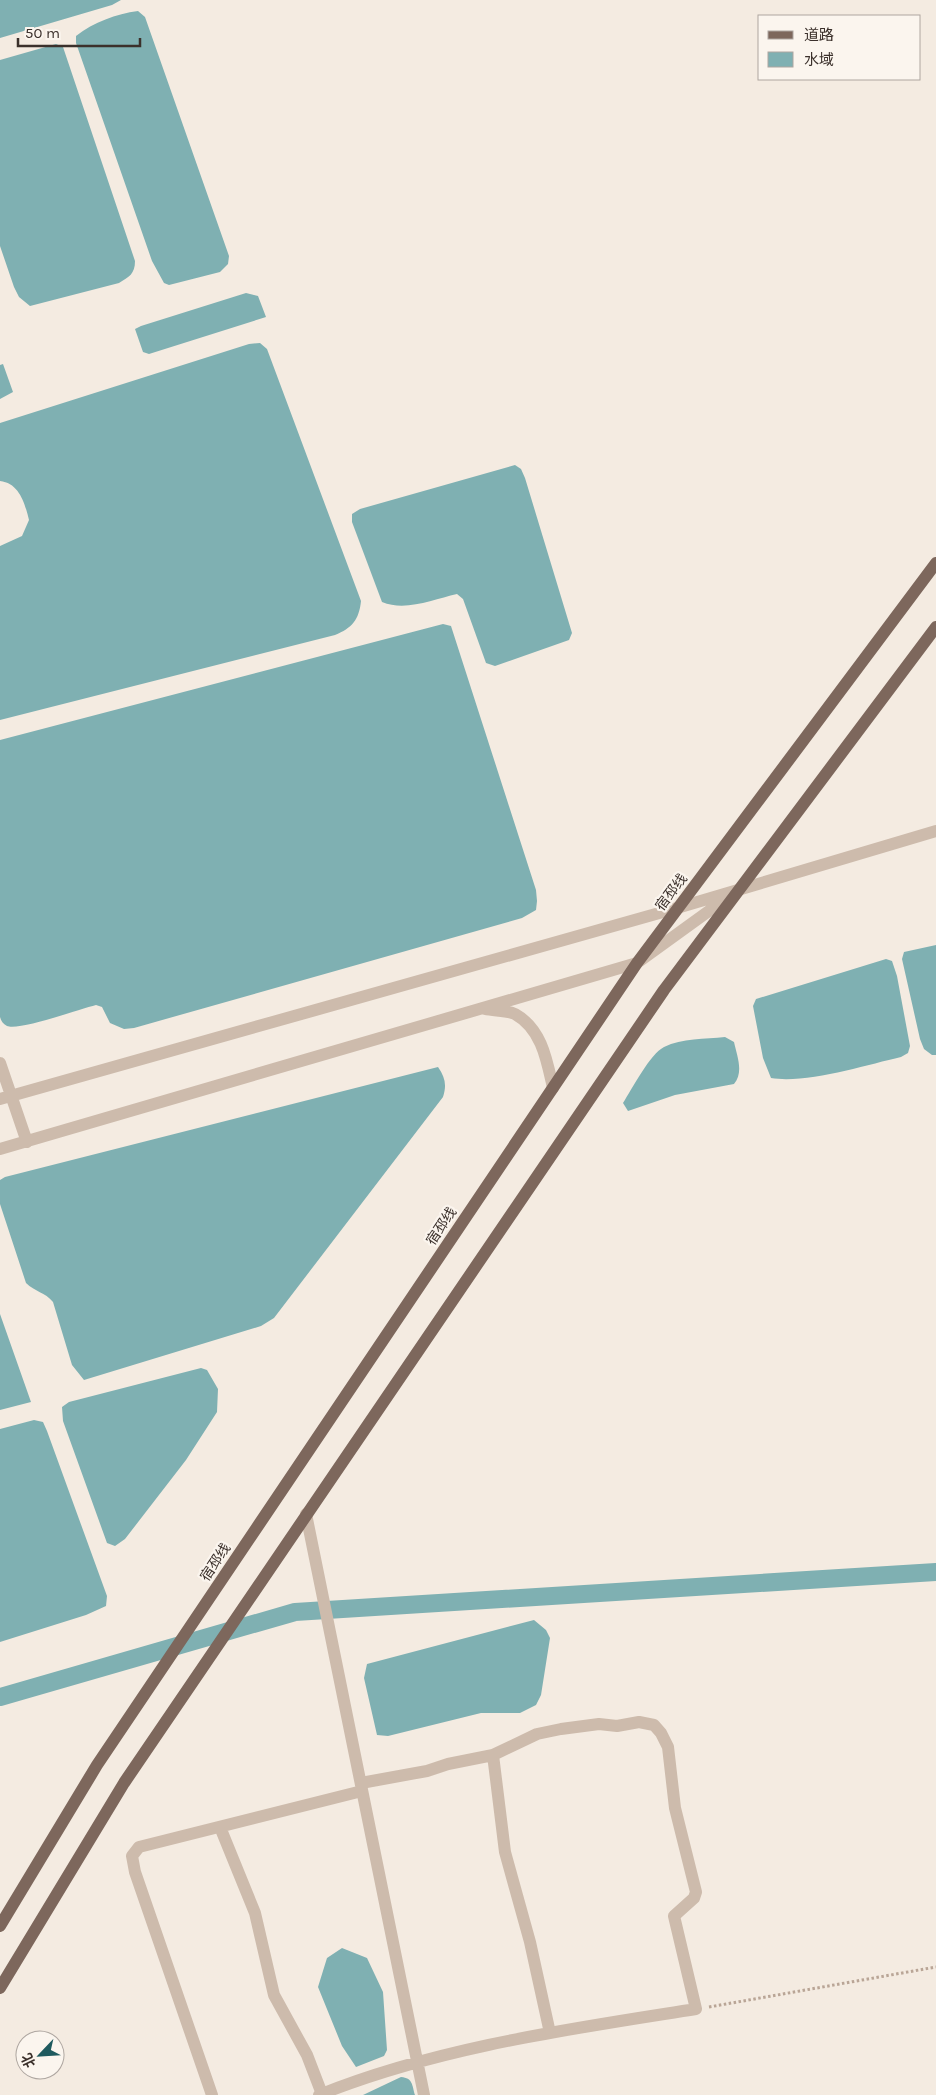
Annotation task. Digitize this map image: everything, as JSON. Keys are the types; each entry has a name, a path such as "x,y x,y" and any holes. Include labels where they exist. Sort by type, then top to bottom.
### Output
{"main road":[{"name":"宿邳线","path":"0,1926 97,1765 637,963 936,563"},
{"path":"0,1988 124,1783 664,990 936,627"}],"street":[{"path":"6,1098 677,908 936,831"},
{"path":"0,1150 637,963 741,888"},
{"path":"480,1009 514,1013 528,1024 538,1037 546,1054 553,1088"},
{"path":"0,1063 6,1098 27,1142"},
{"path":"306,1514 424,2095"},
{"path":"212,2095 135,1872 132,1856 139,1847 220,1827 448,1764 492,1755 537,1734 561,1729 599,1724 617,1726 639,1722 654,1725 662,1733 668,1747 675,1808 696,1892 694,1898 674,1916 696,2009 550,2033 418,2063 351,2082 321,2094 307,2055 274,1995 254,1913 220,1827"},
{"path":"492,1755 505,1852 530,1942 550,2033"}],"path":[{"path":"696,2009 936,1967"}],"water":[{"path":"0,0 121,0 112,5 0,38"},
{"path":"138,11 145,17 229,256 228,264 220,272 169,285 164,283 152,261 76,43 76,36 90,27 122,14"},
{"path":"56,44 63,47 135,265 131,275 119,283 30,306 19,297 14,287 0,246 0,60"},
{"path":"246,293 258,296 266,317 149,354 143,352 135,329"},
{"path":"260,343 267,349 361,601 354,622 335,635 0,720 0,546 22,536 29,520 20,495 12,486 0,481 0,423 249,344"},
{"path":"3,364 13,392 0,399 0,365"},
{"path":"515,465 521,469 525,478 572,633 569,640 495,666 486,663 463,599 457,594 401,606 382,602 352,522 352,514 360,509"},
{"path":"443,624 451,626 536,890 536,910 522,918 134,1028 124,1029 110,1023 102,1007 96,1005 50,1019 14,1027 3,1023 0,1017 0,740"},
{"path":"936,945 936,1055 932,1055 924,1049 920,1039 902,959 904,952"},
{"path":"886,959 892,961 897,976 910,1046 908,1053 901,1057 818,1076 785,1079 771,1078 763,1058 753,1006 756,999"},
{"path":"725,1037 734,1042 738,1058 739,1074 734,1084 675,1095 628,1111 623,1103 647,1064 664,1047 694,1039"},
{"path":"438,1067 445,1081 443,1097 274,1318 261,1326 84,1380 72,1365 53,1302 26,1283 0,1204 0,1180 5,1177"},
{"path":"0,1314 31,1402 0,1410"},
{"path":"201,1368 207,1370 218,1389 217,1412 186,1460 125,1539 115,1546 107,1543 63,1421 62,1407 69,1402"},
{"path":"34,1420 43,1422 47,1431 107,1596 106,1606 86,1615 0,1642 0,1429"},
{"path":"534,1620 546,1630 550,1638 541,1695 536,1705 520,1713 481,1713 388,1736 377,1735 364,1678 367,1664"},
{"path":"342,1948 367,1958 383,1992 387,2050 384,2056 356,2067 342,2046 318,1987 327,1958"},
{"path":"401,2077 410,2080 415,2095 363,2095"}],"waterway":[{"path":"0,1697 295,1612 936,1572"}]}
